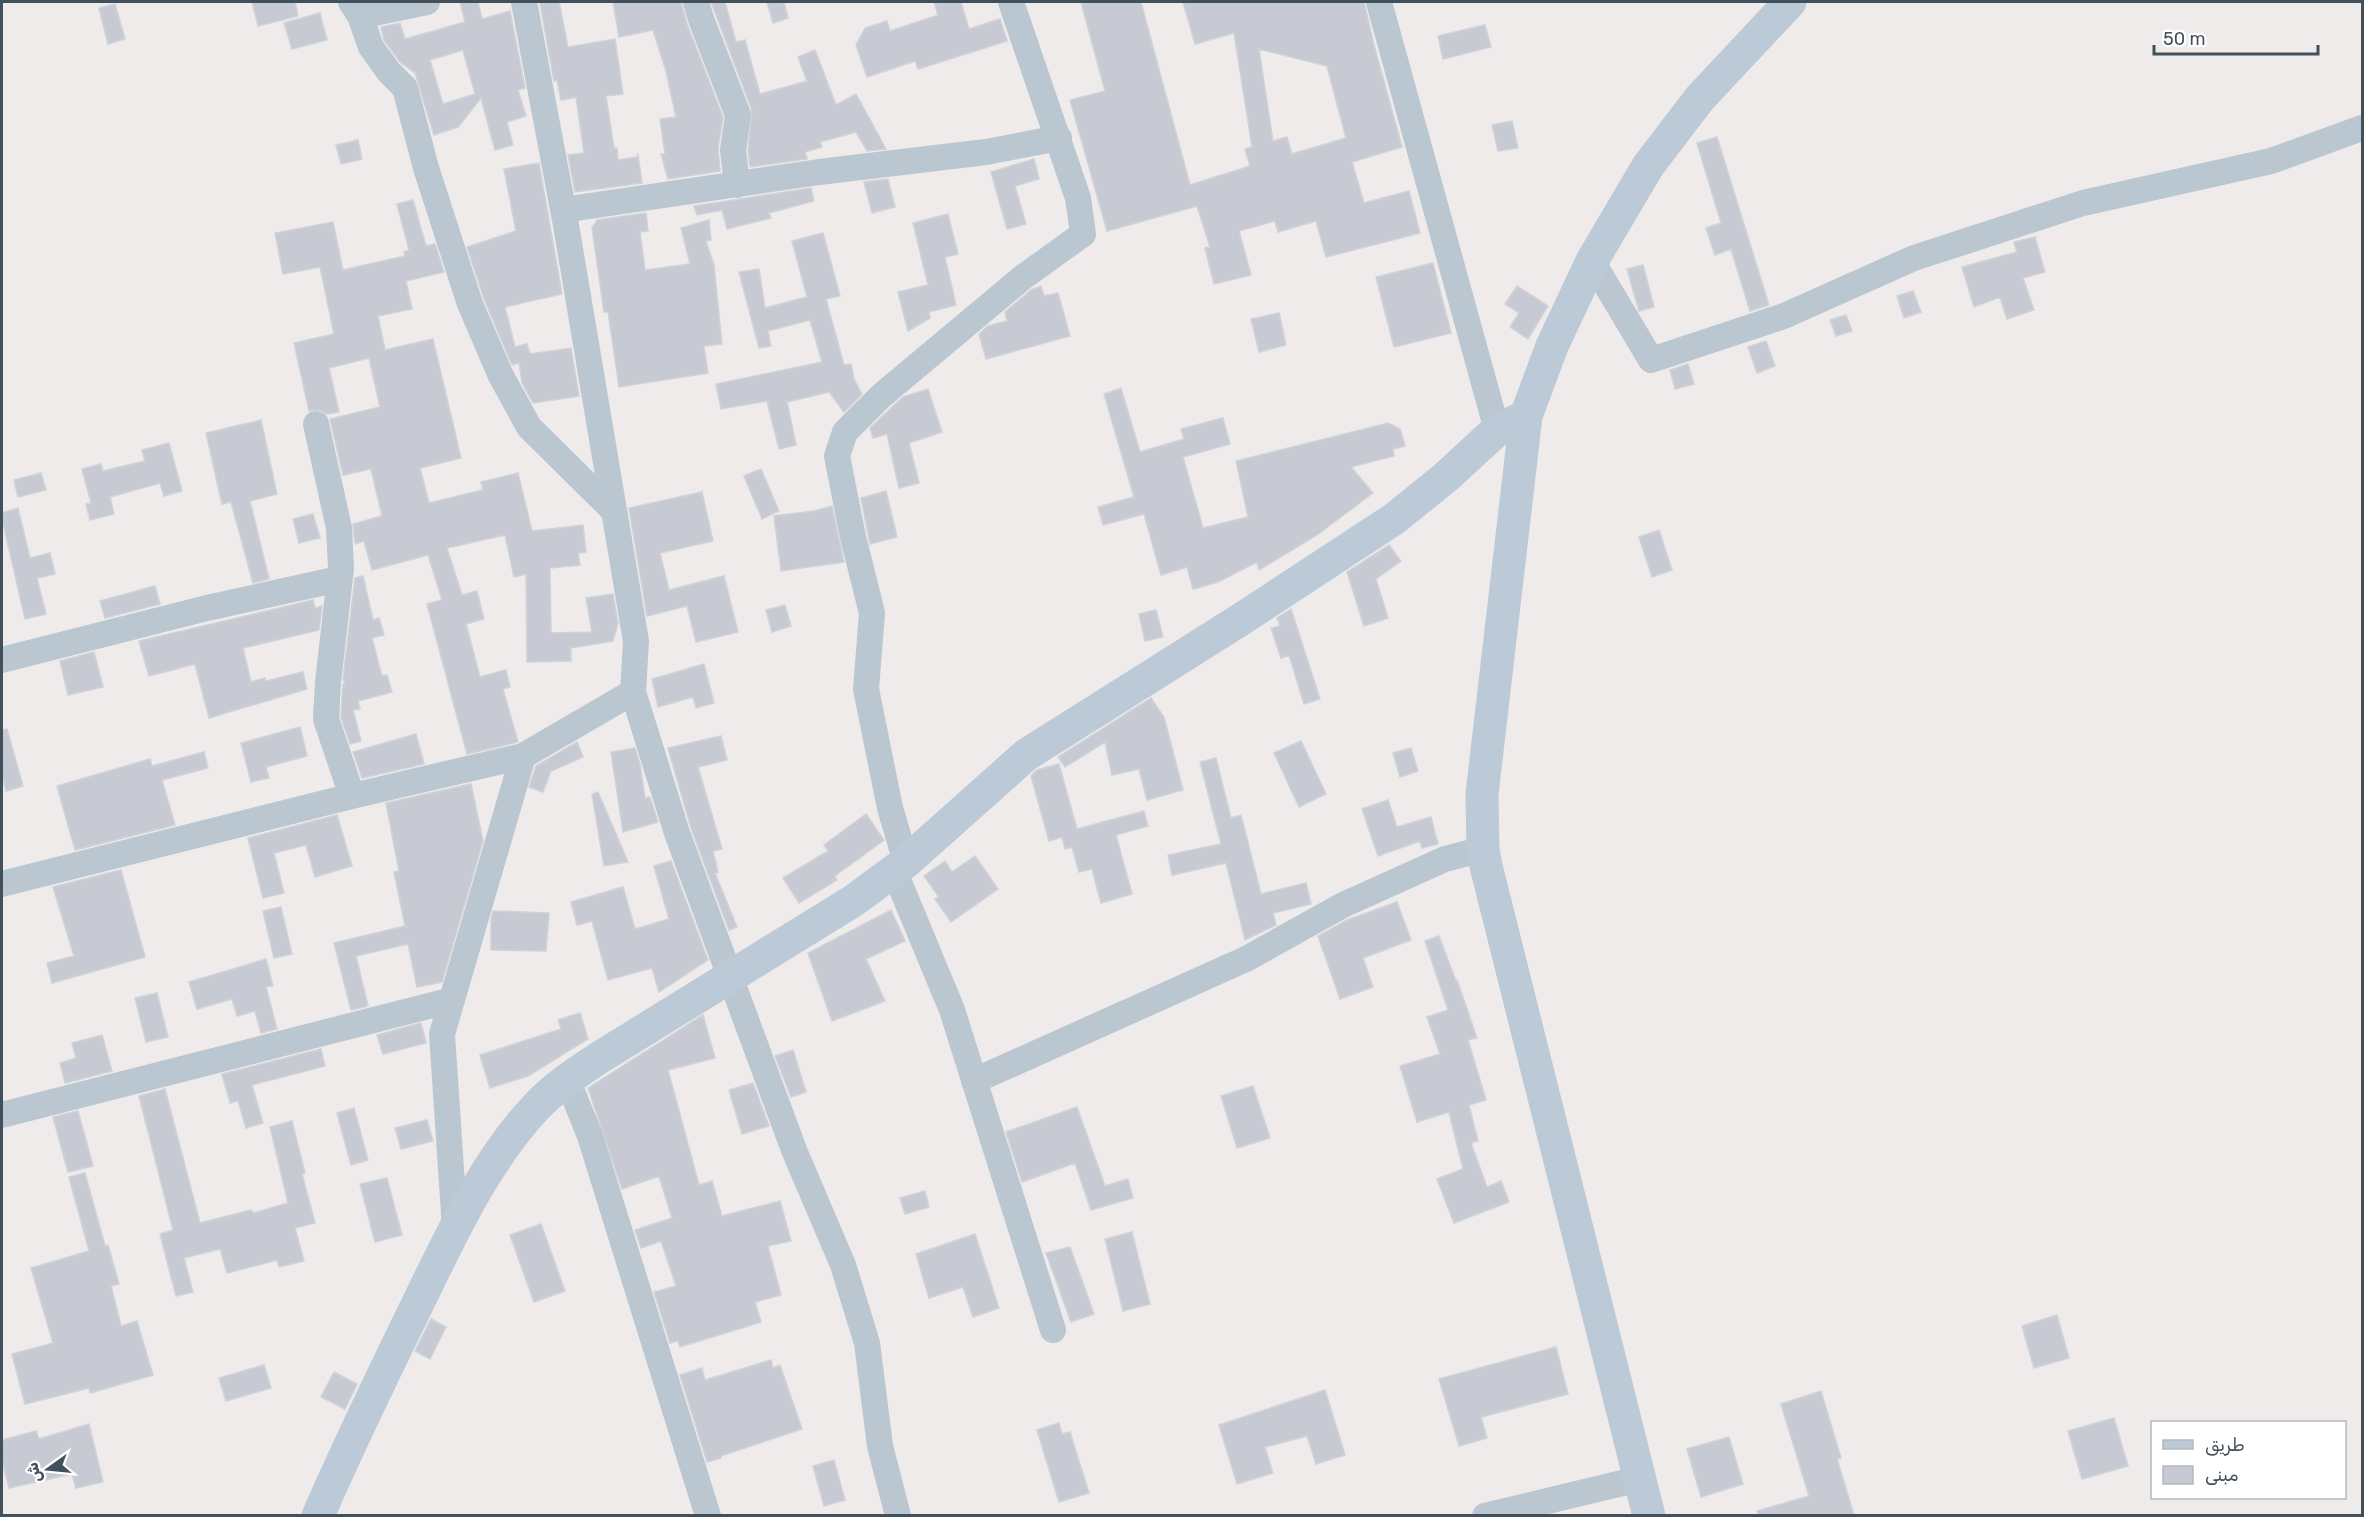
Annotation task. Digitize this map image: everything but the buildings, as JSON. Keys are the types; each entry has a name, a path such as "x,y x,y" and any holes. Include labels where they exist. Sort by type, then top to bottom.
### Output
{"street":[{"path":"427,2 355,9 371,46 389,72 405,88 426,168 470,304 500,374 529,427 614,511"},
{"path":"524,2 563,210 636,641 633,692 677,833 794,1150 843,1265 867,1343 880,1446 898,1515"},
{"path":"696,2 738,115 733,150 737,185"},
{"path":"1011,2 1078,198 1083,234 1022,278 881,396 845,432 837,456 853,537 872,613 866,689 900,866 952,1010 1053,1330"},
{"path":"1379,2 1497,430"},
{"path":"1648,1515 1483,849 1482,794 1526,416 1552,346 1592,261 1648,166 1700,98 1790,2"},
{"path":"1592,261 1651,360 1784,316 1914,258 2060,210 2151,187 2271,161 2362,128"},
{"path":"563,210 819,172 963,156 1059,138"},
{"path":"318,1515 348,1447 455,1228 486,1174 513,1135 538,1105 567,1079 854,901 900,866 1026,755 1240,620 1394,519 1446,477 1497,430 1526,416"},
{"path":"316,424 339,528 339,579 326,719 352,796"},
{"path":"2,660 207,608 339,579"},
{"path":"2,884 352,796 523,756 633,692"},
{"path":"455,1228 442,1034 523,756"},
{"path":"974,1082 1246,959 1343,905 1445,859 1483,849"},
{"path":"2,1115 452,1000"},
{"path":"567,1079 590,1136 708,1515"},
{"path":"1485,1515 1639,1479"}]}
